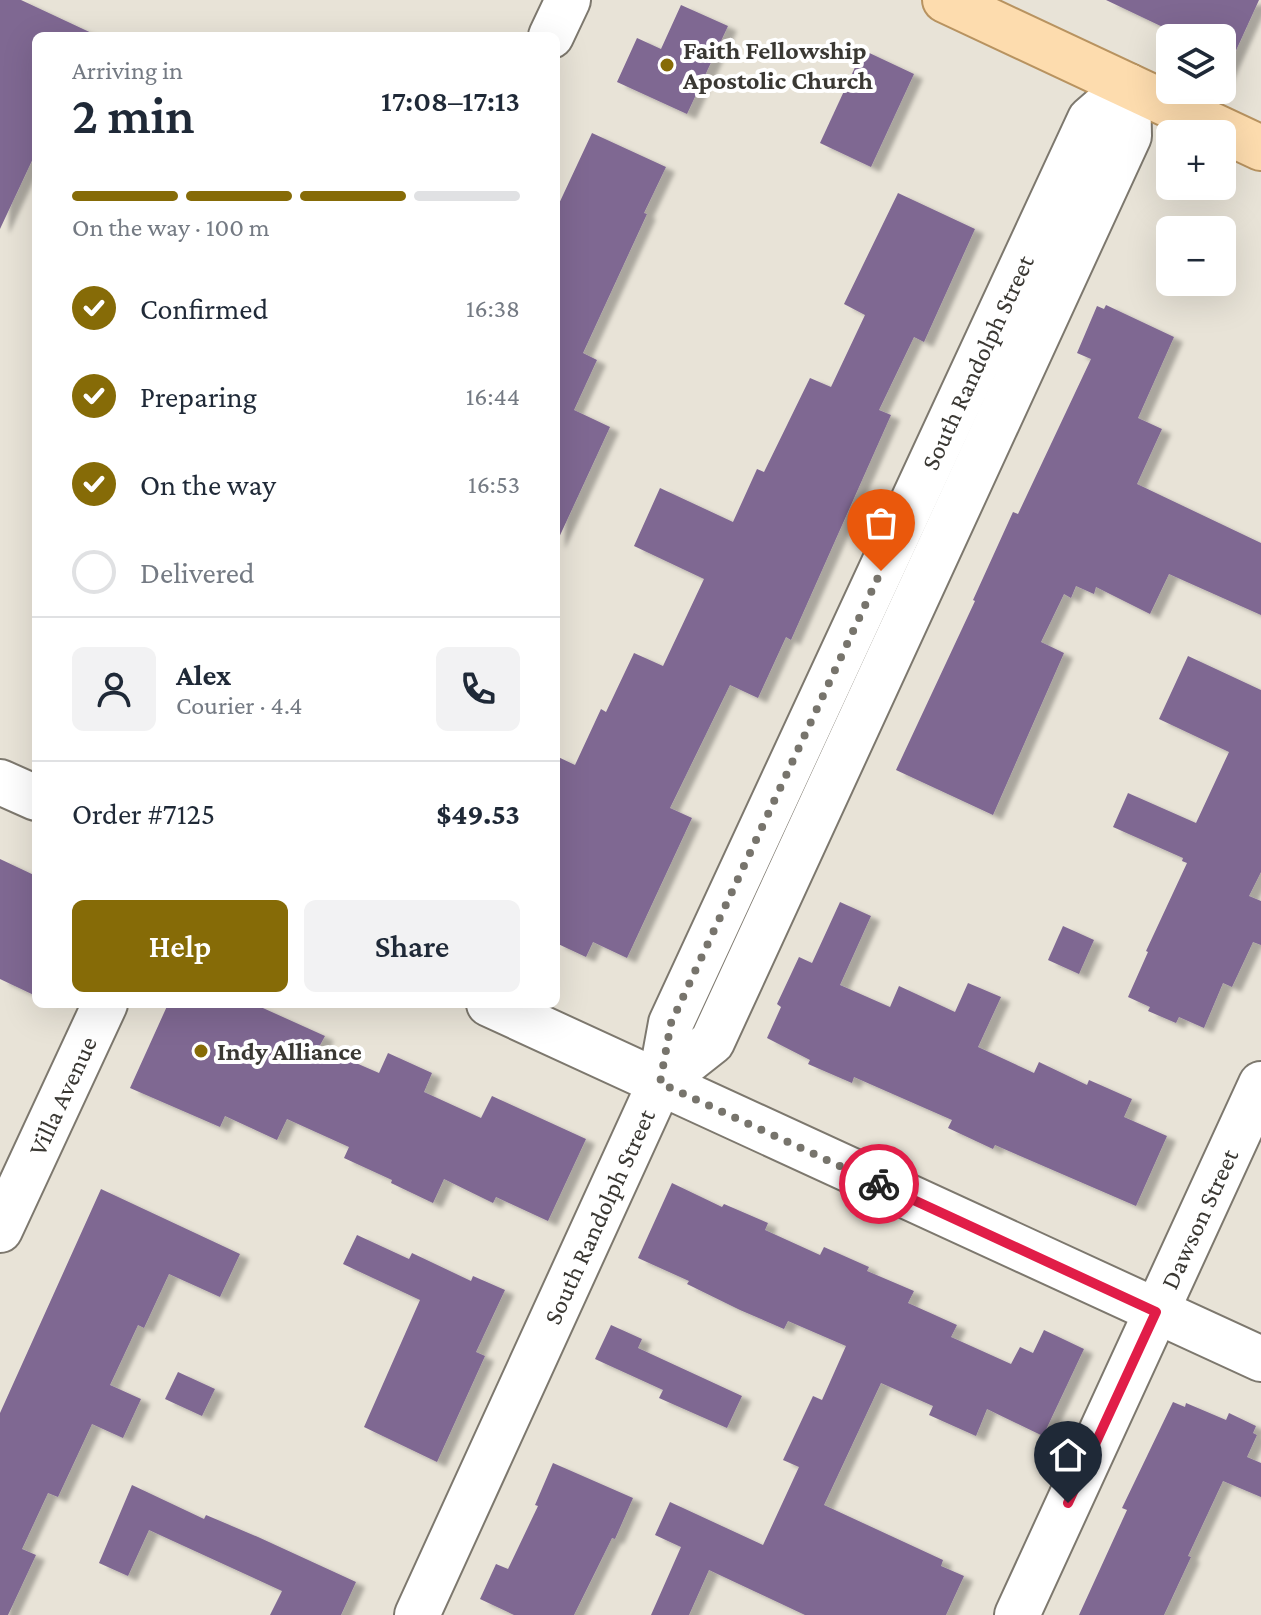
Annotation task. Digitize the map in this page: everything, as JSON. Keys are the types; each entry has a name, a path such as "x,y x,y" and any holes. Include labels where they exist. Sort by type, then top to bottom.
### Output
{"main road":[{"path":"945,0 1260,144"}],"street":[{"path":"553,32 568,0"},
{"name":"South Randolph Street","path":"417,1615 660,1083 671,1023 1090,119 1128,86"},
{"path":"0,782 32,796"},
{"name":"Villa Avenue","path":"0,1230 103,1008"},
{"path":"498,1008 1261,1359"},
{"name":"Dawson Street","path":"1017,1615 1261,1084"}],"building":[{"path":"0,0 21,0 89,32 32,32 32,161 0,229"},
{"path":"1106,0 1259,0 1236,50 1236,24 1156,24"},
{"name":"Faith Fellowship Apostolic Church","path":"681,5 728,26 687,114 617,82 637,38 661,49"},
{"path":"863,50 914,74 871,167 820,143"},
{"path":"592,133 666,167 583,353 597,360 574,410 610,427 560,535 560,201"},
{"path":"898,193 975,229 924,342 914,337 879,410 891,415 791,640 786,637 758,698 730,685 670,808 692,818 627,958 593,942 586,957 560,945 560,758 575,765 601,709 606,712 634,653 663,666 704,579 634,546 660,488 733,522 757,469 764,472 810,378 831,387 865,315 844,304"},
{"path":"1106,305 1174,337 1138,418 1162,429 1137,484 1261,543 1261,615 1169,574 1150,614 1096,587 1094,594 1076,586 1071,598 1064,594 1041,642 1064,653 993,815 896,770 1013,512 1018,514 1091,359 1077,353 1097,306 1104,309"},
{"path":"1188,656 1261,690 1261,872 1249,896 1261,901 1261,945 1253,942 1232,987 1223,983 1204,1028 1179,1017 1176,1023 1148,1011 1150,1007 1128,997 1187,863 1182,861 1183,858 1113,827 1128,793 1196,823 1229,752 1159,719"},
{"path":"0,859 32,874 32,994 0,979"},
{"path":"840,902 871,916 840,985 890,1007 899,986 955,1012 968,983 1001,997 978,1047 1034,1073 1039,1062 1087,1085 1089,1080 1132,1099 1124,1117 1167,1136 1136,1206 995,1145 993,1149 948,1128 952,1120 854,1077 852,1083 808,1064 810,1060 767,1038 781,1007 777,1004 799,957 812,963"},
{"path":"1063,926 1094,940 1079,974 1048,960"},
{"path":"166,1008 263,1008 325,1036 319,1047 379,1073 388,1053 432,1073 424,1092 481,1118 492,1096 586,1139 548,1221 496,1197 493,1203 444,1179 433,1203 344,1158 349,1147 287,1119 277,1140 225,1116 220,1127 130,1088"},
{"path":"672,1183 722,1207 724,1204 768,1223 765,1230 820,1255 824,1247 869,1267 867,1271 914,1291 908,1303 957,1325 951,1337 1011,1364 1020,1347 1033,1353 1044,1330 1084,1349 1043,1436 987,1409 976,1436 929,1415 933,1406 881,1383 824,1505 943,1560 941,1566 964,1576 946,1615 805,1615 709,1570 689,1615 651,1615 681,1547 655,1535 670,1502 763,1545 799,1467 783,1460 813,1396 822,1400 846,1346 788,1321 784,1329 638,1258"},
{"path":"101,1189 240,1254 220,1297 169,1274 144,1328 138,1325 110,1385 141,1399 123,1438 92,1424 58,1497 48,1493 22,1549 36,1555 8,1615 0,1615 0,1413"},
{"path":"357,1235 409,1259 412,1253 471,1281 473,1276 505,1290 476,1352 485,1356 437,1462 364,1427 420,1300 343,1264"},
{"path":"611,1325 642,1339 638,1348 742,1396 727,1428 659,1398 663,1390 595,1359"},
{"path":"178,1372 215,1389 202,1416 165,1399"},
{"path":"1173,1402 1185,1407 1186,1403 1226,1420 1229,1413 1256,1426 1253,1433 1257,1435 1247,1457 1261,1463 1261,1497 1223,1481 1164,1615 1079,1615 1127,1510 1122,1508"},
{"path":"553,1463 633,1498 574,1615 514,1615 480,1599 496,1564 508,1569 538,1506 535,1505"},
{"path":"132,1485 204,1519 206,1515 356,1582 341,1615 270,1615 282,1591 149,1530 128,1576 99,1563"}],"way so far":[{"path":"879,1184 660,1083 671,1023 881,571"}],"place":[{"name":"Faith Fellowship Apostolic Church","path":"667,65"},
{"name":"Indy Alliance","path":"201,1051"}],"route":[{"path":"879,1184 1156,1312 1068,1503"}]}
